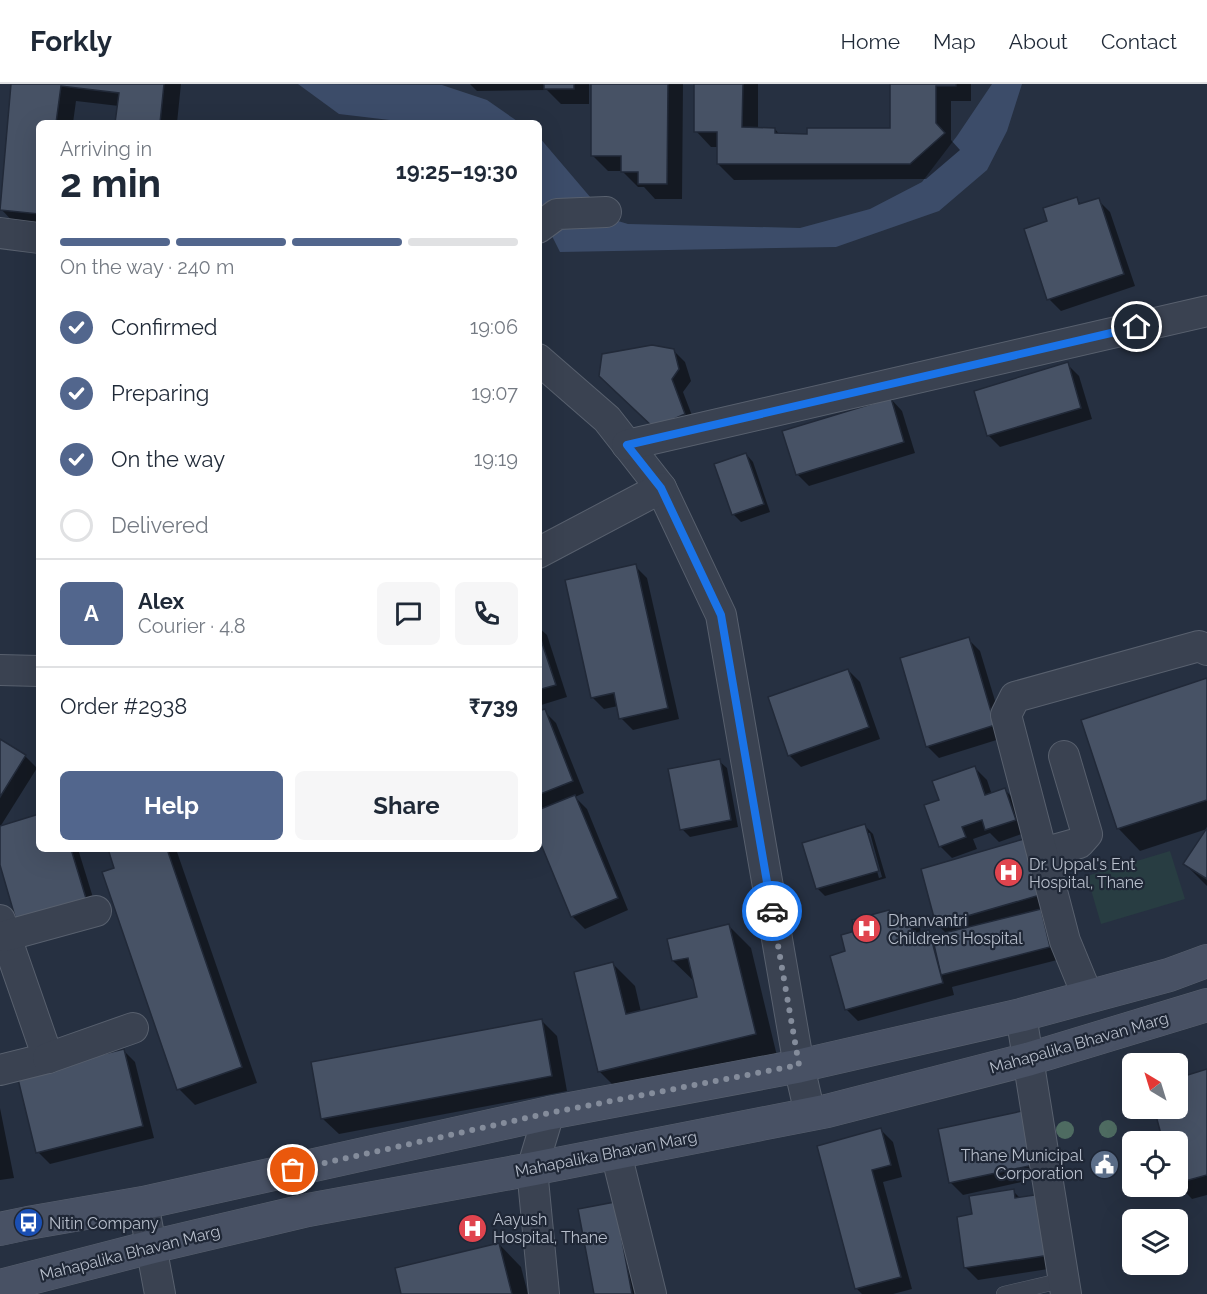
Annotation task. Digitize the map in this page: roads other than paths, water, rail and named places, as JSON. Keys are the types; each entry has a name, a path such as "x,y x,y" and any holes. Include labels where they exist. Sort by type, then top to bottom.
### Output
{"main road":[{"path":"0,1229 28,1222 143,1203 549,1113 799,1065 1021,1015 1168,975 1207,961"},
{"name":"Mahapalika Bhavan Marg","path":"0,1286 308,1210 616,1153 810,1114 1029,1059 1207,1005"},
{"path":"247,1180 260,1221"}],"street":[{"path":"542,225 557,214 606,212"},
{"path":"0,233 36,238"},
{"path":"627,445 1207,311"},
{"path":"542,362 607,419 661,488 721,615 799,1065 810,1114"},
{"path":"542,552 661,488"},
{"path":"1088,997 1065,941 1006,715 1016,697 1199,646 1207,650"},
{"path":"0,670 36,670"},
{"path":"1028,796 1068,769 1086,834 1078,843 1043,853"},
{"path":"48,1058 2,928 96,911"},
{"path":"1021,1015 1065,1287"},
{"path":"0,1070 48,1058 133,1028"},
{"path":"544,1294 532,1169 549,1113"},
{"path":"616,1153 651,1294"},
{"path":"143,1203 160,1294"}],"lane":[{"path":"1004,1294 1065,1287"}],"water":[{"path":"298,84 442,85 487,100 516,120 390,120 339,114"},
{"path":"992,84 1022,84 1007,131 987,170 939,211 836,247 560,252 542,216 542,141 608,218 628,224 800,228 870,209 922,182"}],"place":[{"name":"Dr. Uppal's Ent Hospital, Thane","path":"1008,873"},
{"name":"Dhanvantri Childrens Hospital","path":"867,929"},
{"name":"Thane Municipal Corporation","path":"1104,1164"},
{"name":"Nitin Company","path":"28,1223"},
{"name":"Aayush Hospital, Thane","path":"472,1228"}]}
